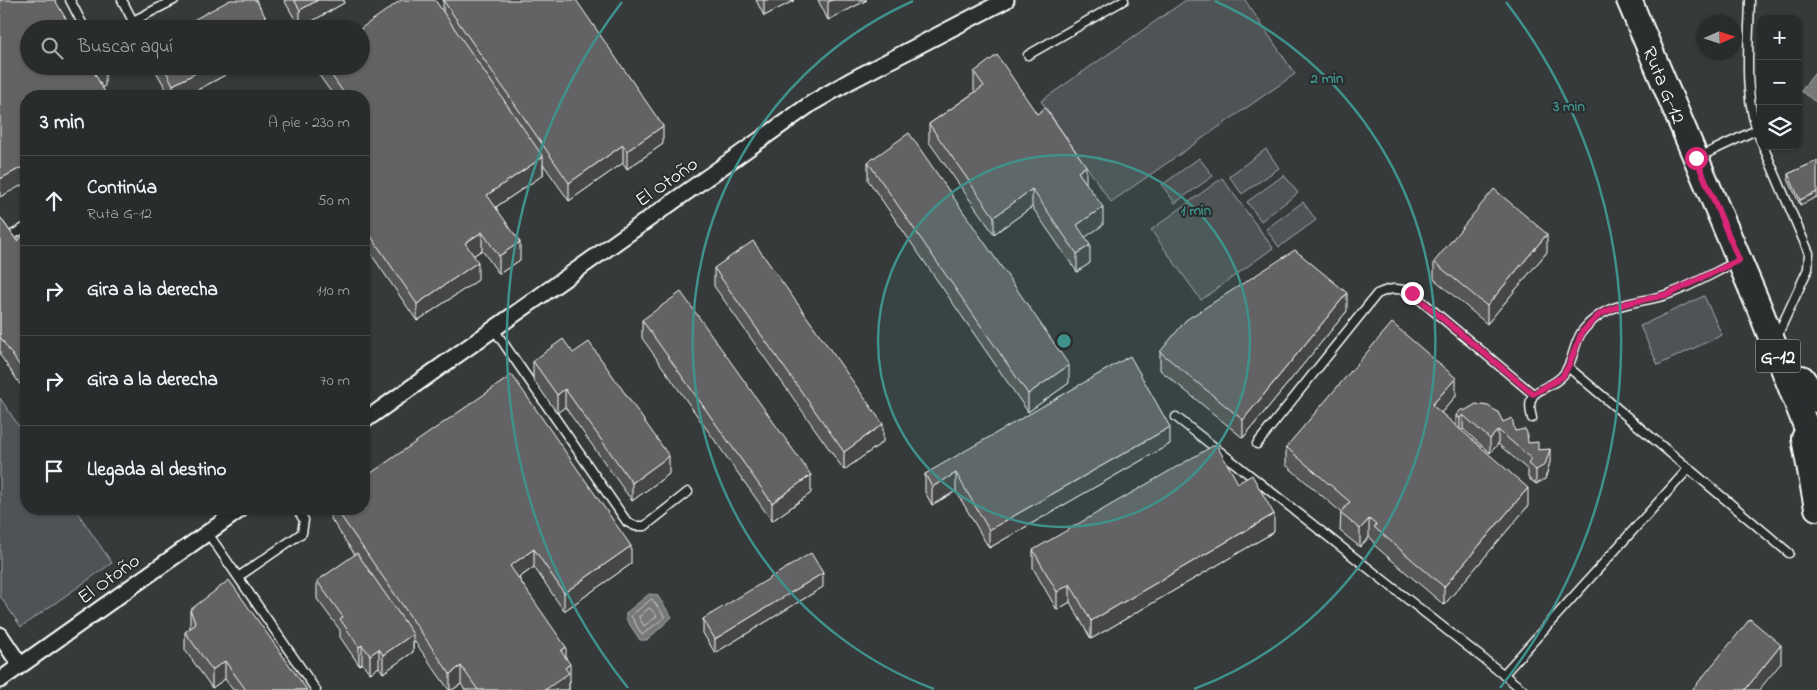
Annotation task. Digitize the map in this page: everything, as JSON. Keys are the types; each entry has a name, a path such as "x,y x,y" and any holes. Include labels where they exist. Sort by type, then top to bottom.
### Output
{"main road":[{"name":"Ruta G-12","path":"1629,0 1759,308 1810,405"},
{"name":"Ruta G-12","path":"1759,308 1802,378 1810,405 1817,454"},
{"path":"1810,405 1817,508"}],"street":[{"name":"El Otoño","path":"370,417 820,98 1006,0"},
{"name":"El Otoño","path":"0,680 232,515"},
{"path":"0,635 20,665"}],"lane":[{"path":"70,0 80,20"},
{"path":"122,0 133,20 174,0"},
{"path":"1028,55 1124,0"},
{"path":"1696,158 1756,130 1749,89 1750,0"},
{"path":"1765,150 1809,253 1808,269 1777,336"},
{"path":"14,234 20,230"},
{"path":"1532,418 1529,406 1533,394 1562,377 1582,332 1600,314 1624,304 1669,294 1739,260"},
{"path":"1257,444 1377,294 1389,288 1402,289 1412,293 1533,394"},
{"path":"493,328 627,522 635,526 645,526 688,492"},
{"path":"1568,367 1789,553"},
{"path":"1176,417 1523,690"},
{"path":"1503,675 1689,468"},
{"path":"238,577 302,533 304,520 301,515"},
{"path":"207,532 316,690"}],"shaded area":[{"path":"1186,0 1245,0 1295,74 1111,202 1041,101"},
{"path":"1266,149 1279,168 1242,194 1229,176"},
{"path":"1199,158 1213,176 1175,203 1162,185"},
{"path":"1284,175 1298,193 1261,221 1247,202"},
{"path":"1222,178 1273,248 1201,300 1151,230"},
{"path":"1303,202 1316,220 1279,247 1266,229"},
{"path":"1704,296 1722,335 1658,365 1640,326"},
{"path":"0,398 20,428 20,515 79,515 112,563 21,627 0,596"}],"water":[{"path":"1817,70 1817,103 1802,92"},
{"path":"649,594 657,595 672,617 647,640 640,640 626,619 626,613"}],"building":[{"path":"0,0 55,0 67,20 20,20 20,75 96,75 104,90 20,90 20,168 0,179"},
{"path":"230,0 256,0 267,20 193,20"},
{"path":"294,0 318,0 300,10"},
{"path":"401,0 435,0 543,157 487,195 520,242 499,256 482,232 465,243 478,262 417,304 370,235 370,90 342,90 331,75 370,75 370,22"},
{"path":"443,0 576,0 663,126 627,151 623,145 569,183"},
{"path":"997,55 1037,114 1045,108 1086,166 1078,172 1103,207 1077,225 1090,245 1077,254 1032,189 994,217 929,124 984,86 974,72"},
{"path":"168,75 192,75 173,85"},
{"path":"909,133 1069,365 1028,394 868,162"},
{"path":"1817,161 1817,192 1800,200 1788,174"},
{"path":"1494,189 1547,234 1487,306 1434,262"},
{"path":"0,217 17,241 20,239 20,366 0,337"},
{"path":"753,241 883,424 844,452 714,268"},
{"path":"1295,250 1347,293 1243,420 1160,352 1186,320"},
{"path":"681,292 811,475 772,503 642,320"},
{"path":"1392,323 1456,378 1432,405 1528,488 1444,587 1374,527 1376,525 1369,519 1360,529 1340,513 1350,502 1286,447"},
{"path":"563,339 573,353 589,342 669,456 632,483 565,389 557,395 533,361"},
{"path":"1130,356 1170,427 989,530 956,473 932,487 925,474"},
{"path":"512,375 631,546 564,593 534,549 510,566 566,647 561,651 570,664 565,668 569,673 545,690 478,690 461,666 450,674 340,515 370,515 370,474"},
{"path":"1476,404 1488,406 1498,412 1503,422 1512,418 1515,431 1525,429 1528,443 1538,442 1538,450 1550,449 1545,465 1536,470 1528,464 1531,458 1498,430 1490,439 1463,415 1460,418 1456,415 1462,409 1464,411"},
{"path":"1216,444 1238,483 1252,475 1274,514 1091,621 1070,584 1057,592 1033,550"},
{"path":"357,553 413,634 383,655 379,649 370,655 362,645 359,647 340,619 343,617 317,581"},
{"path":"811,553 823,573 715,639 703,619"},
{"path":"229,580 307,690 246,690 225,661 212,670 185,632 196,624 190,610"},
{"path":"1750,619 1781,645 1745,690 1692,690"}],"route":[{"path":"1412,293 1533,394 1562,377 1582,332 1600,314 1624,304 1669,294 1739,260 1696,158"}]}
